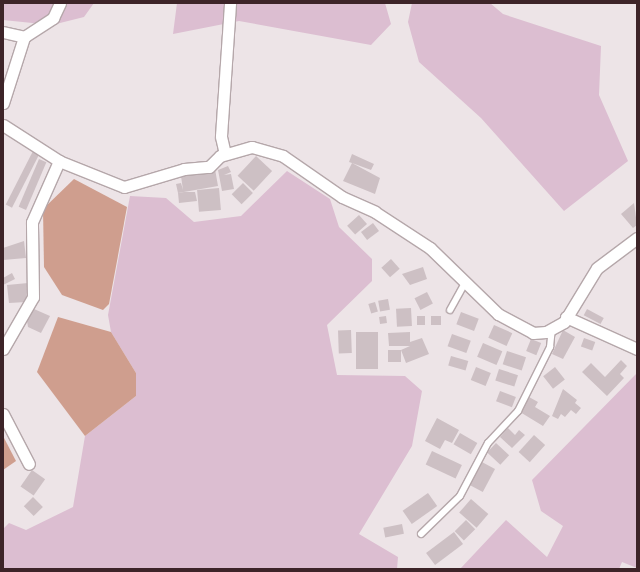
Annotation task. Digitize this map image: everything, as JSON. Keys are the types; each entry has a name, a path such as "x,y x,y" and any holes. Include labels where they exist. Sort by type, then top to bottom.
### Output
{"street":[{"path":"3,103 5,84 24,37 53,18 60,3"},
{"path":"225,154 221,136 230,3"},
{"path":"3,32 24,37"},
{"path":"3,125 59,162 124,187 184,169 209,167 225,154 252,148 283,156 342,197 375,212 430,248 465,283 514,325 533,333 552,329 566,317 597,268 615,251 637,238"},
{"path":"3,349 33,297 32,222 59,162"},
{"path":"566,317 637,349"},
{"path":"3,414 29,464"}],"lane":[{"path":"450,310 465,283"},
{"path":"421,534 460,496 488,443 518,411 550,347 552,329"}],"shaded area":[{"path":"3,3 94,3 84,17 52,25 3,20"},
{"path":"177,3 385,3 391,24 371,45 239,21 173,34"},
{"path":"412,3 490,3 503,14 601,46 599,95 628,161 564,211 481,118 419,62 408,22"},
{"path":"287,171 330,199 339,227 372,259 372,281 327,325 337,375 405,376 422,391 412,446 359,534 398,557 397,569 3,569 3,529 9,523 26,530 73,507 85,436 136,396 136,373 111,332 108,315 130,196 166,198 194,222 241,216"},
{"path":"74,179 127,207 109,304 103,310 62,295 44,267 43,209"},
{"path":"58,317 111,332 136,373 136,396 85,436 37,372"},
{"path":"637,373 637,568 622,562 619,569 460,569 506,520 547,557 563,526 541,511 532,480"},
{"path":"3,436 16,461 3,470"}],"building":[{"path":"33,151 39,154 12,208 6,204"},
{"path":"352,154 374,164 371,170 349,162"},
{"path":"256,156 272,171 254,191 238,176"},
{"path":"39,159 46,162 26,210 19,207"},
{"path":"352,163 380,178 375,194 343,181"},
{"path":"228,166 231,172 224,175 231,174 234,189 222,191 218,170"},
{"path":"215,169 218,186 178,193 176,184 181,183 183,190 181,176"},
{"path":"243,183 253,193 242,204 232,194"},
{"path":"219,188 221,210 199,212 197,190"},
{"path":"195,192 197,201 179,203 178,193"},
{"path":"634,203 637,225 633,228 621,214"},
{"path":"359,215 367,224 355,235 347,226"},
{"path":"373,223 379,231 367,240 361,232"},
{"path":"24,241 26,258 3,260 3,248"},
{"path":"391,259 400,269 390,277 381,268"},
{"path":"423,267 427,279 410,285 402,274"},
{"path":"12,273 15,279 3,285 3,278"},
{"path":"28,283 26,302 9,303 7,285"},
{"path":"427,292 433,304 420,310 415,298"},
{"path":"388,299 390,310 380,312 378,301"},
{"path":"375,302 378,312 371,314 368,304"},
{"path":"411,308 412,326 397,327 396,309"},
{"path":"34,309 50,316 41,333 28,327 27,321"},
{"path":"587,309 604,318 600,324 584,315"},
{"path":"461,312 479,319 474,331 456,324"},
{"path":"386,316 387,323 380,324 379,317"},
{"path":"417,316 425,316 425,325 417,325"},
{"path":"431,316 441,316 441,325 431,325"},
{"path":"494,325 512,333 507,346 488,338"},
{"path":"338,330 351,330 352,353 339,353"},
{"path":"563,330 575,337 563,359 552,354"},
{"path":"356,332 378,332 378,369 356,369"},
{"path":"410,332 410,342 422,338 429,354 406,363 401,350 410,346 389,346 388,333"},
{"path":"452,334 471,341 466,353 448,346"},
{"path":"584,338 595,342 592,351 581,346"},
{"path":"531,339 541,343 536,355 526,351"},
{"path":"483,343 502,351 496,365 477,357"},
{"path":"388,350 401,350 401,362 388,362"},
{"path":"507,351 526,357 522,370 503,364"},
{"path":"451,356 468,361 466,371 448,366"},
{"path":"621,360 627,366 620,374 624,378 607,396 582,372 591,363 605,377"},
{"path":"476,367 491,373 486,386 471,380"},
{"path":"555,367 565,380 553,389 543,376"},
{"path":"499,369 518,375 514,387 495,380"},
{"path":"563,389 577,400 575,403 581,408 576,414 571,410 565,417 561,414 558,419 552,416"},
{"path":"500,391 516,397 512,407 496,401"},
{"path":"529,397 538,402 535,407 550,416 543,426 520,412"},
{"path":"437,418 459,430 452,443 445,440 440,449 425,441"},
{"path":"508,428 515,435 519,430 525,435 512,448 500,437"},
{"path":"460,433 477,443 471,454 454,444"},
{"path":"534,435 545,445 530,462 519,452"},
{"path":"496,443 509,455 500,465 487,453"},
{"path":"432,451 462,465 456,479 426,465"},
{"path":"480,461 495,469 483,492 468,484"},
{"path":"32,470 45,479 34,496 21,486"},
{"path":"428,493 437,506 412,524 403,511"},
{"path":"33,497 43,507 34,516 24,506"},
{"path":"471,499 488,514 477,528 459,513"},
{"path":"466,520 475,529 464,541 455,531"},
{"path":"402,524 404,534 385,537 383,528"},
{"path":"454,532 463,544 435,565 426,553"}]}
